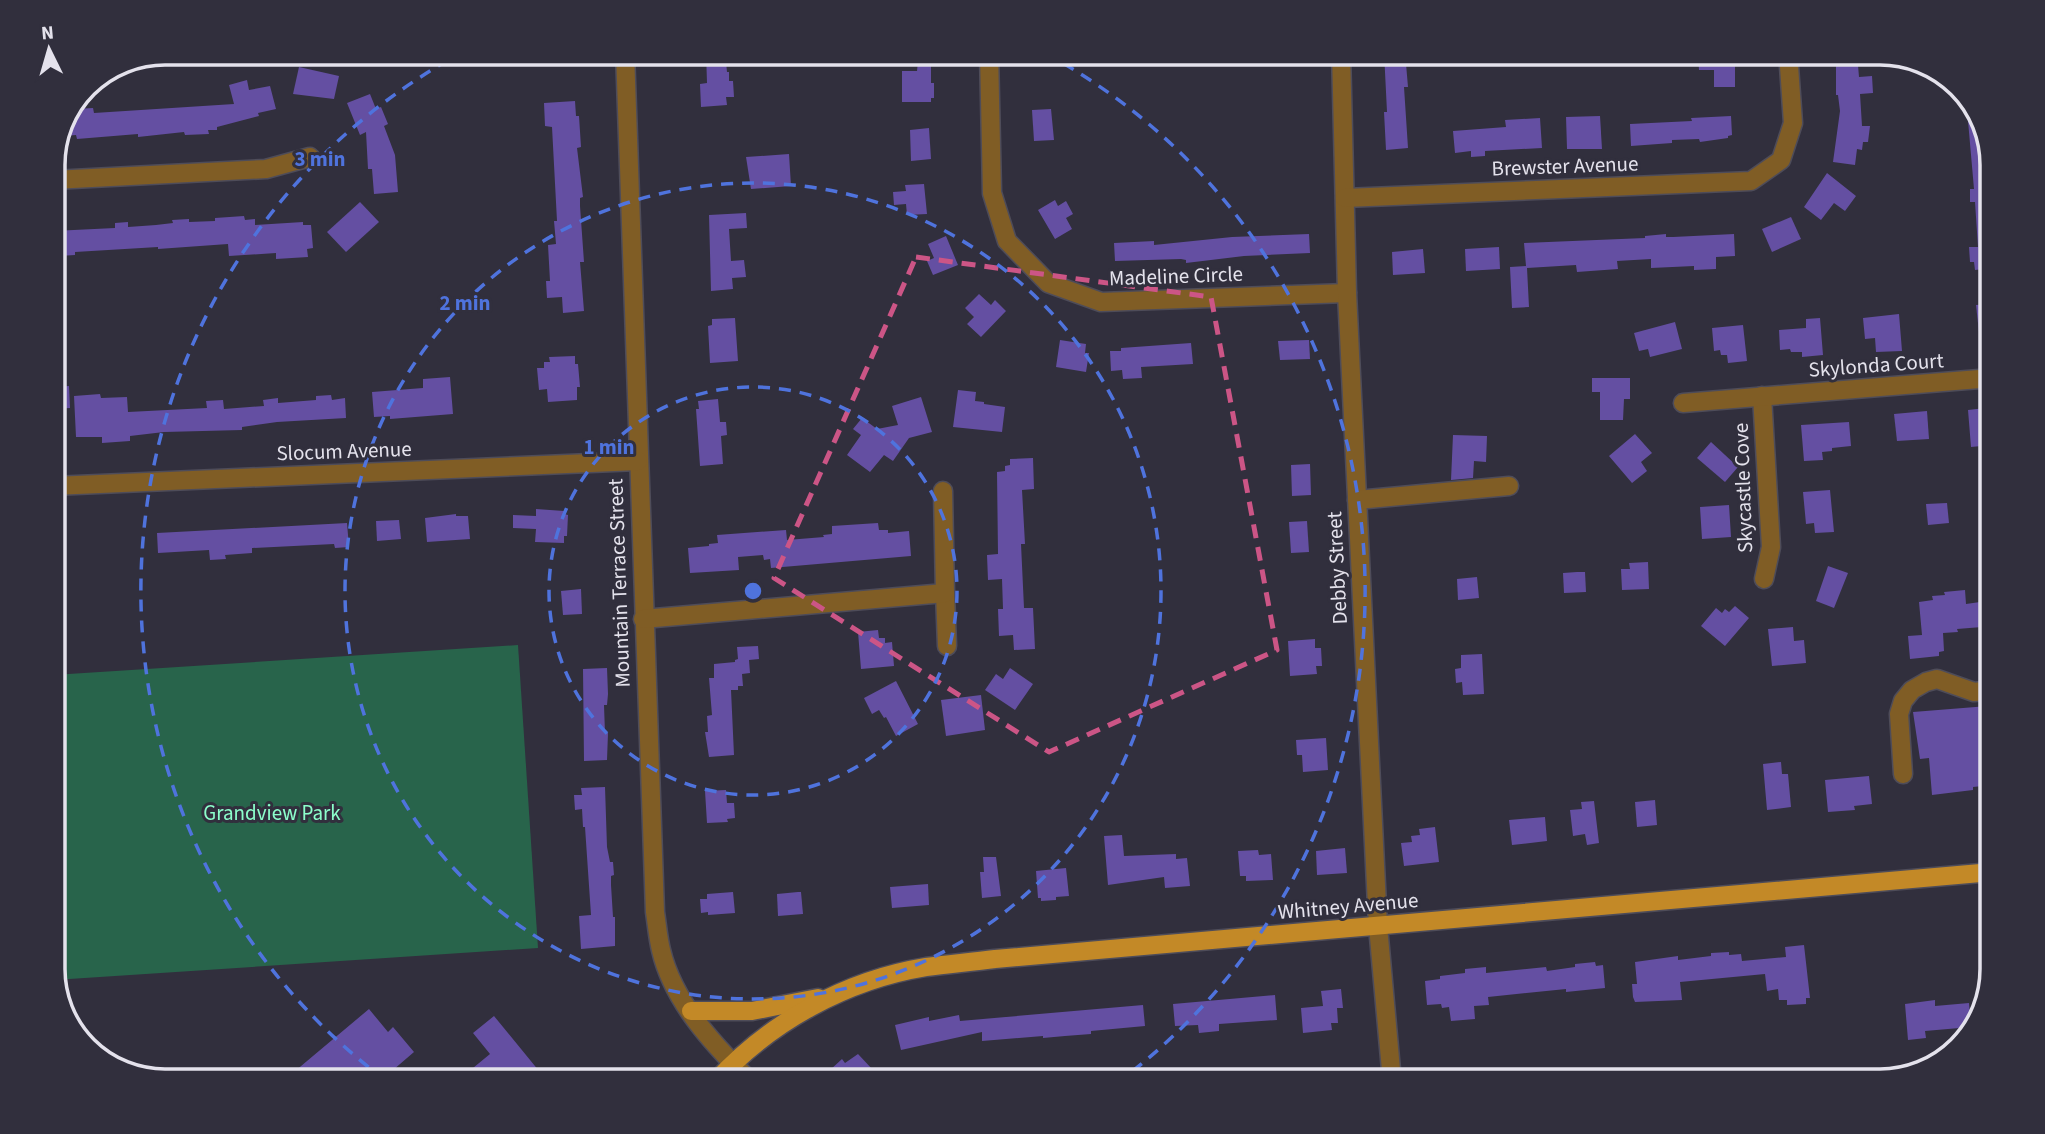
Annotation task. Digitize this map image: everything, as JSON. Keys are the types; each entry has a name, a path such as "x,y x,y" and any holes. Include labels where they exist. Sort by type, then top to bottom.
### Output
{"main road":[{"name":"Whitney Avenue","path":"728,1069 767,1034 805,1010 855,986 923,968 995,959 1980,874"},
{"path":"691,1011 752,1011 838,995"}],"street":[{"name":"Mountain Terrace Street","path":"625,65 655,912 661,952 678,992 737,1069"},
{"name":"Madeline Circle","path":"989,65 992,193 1007,241 1048,283 1101,302 1347,293"},
{"name":"Debby Street","path":"1341,65 1347,293 1357,500 1378,926 1391,1069"},
{"name":"Brewster Avenue","path":"1345,198 1751,181 1781,160 1793,123 1789,65"},
{"path":"65,179 266,169 310,157"},
{"name":"Skylonda Court","path":"1683,402 1980,379"},
{"name":"Skycastle Cove","path":"1762,396 1771,547 1764,579"},
{"name":"Slocum Avenue","path":"65,485 638,461"},
{"path":"1357,500 1509,486"},
{"path":"943,491 947,646"},
{"path":"643,619 945,593"},
{"path":"1903,774 1899,714 1903,701 1912,690 1937,679 1974,692 1980,691"}],"highlighted area":[{"path":"916,257 1211,297 1277,650 1049,752 774,578"}],"green space":[{"name":"Grandview Park","path":"518,645 538,948 66,979 65,674"}],"building":[{"path":"706,65 726,65 729,81 733,81 734,97 726,97 727,105 701,107 700,84 707,83"},
{"path":"918,65 931,65 934,98 931,98 931,102 902,102 902,71 917,71"},
{"path":"1385,65 1406,65 1408,87 1404,87 1408,148 1386,150 1384,112 1387,112"},
{"path":"1699,65 1735,65 1735,87 1714,87 1714,70 1699,70"},
{"path":"1858,65 1859,77 1872,76 1873,93 1860,94 1862,126 1870,126 1868,142 1863,142 1862,150 1857,149 1855,165 1833,162 1840,111 1836,95 1836,66"},
{"path":"299,67 339,76 334,99 293,94"},
{"path":"247,80 249,90 270,86 276,109 217,127 217,130 208,130 209,134 185,135 184,132 77,139 76,135 69,136 83,109 93,108 94,113 234,104 229,85"},
{"path":"370,94 376,109 381,107 388,124 384,126 395,155 398,192 374,194 372,169 368,169 366,132 360,135 347,103"},
{"path":"575,101 581,147 577,148 583,197 580,198 580,206 584,262 580,262 584,311 563,313 562,297 547,298 546,281 550,281 548,245 556,244 554,221 557,221 552,127 545,126 544,103"},
{"path":"1051,109 1054,140 1034,141 1032,110"},
{"path":"1600,116 1602,149 1567,149 1566,117"},
{"path":"1731,116 1732,135 1728,138 1700,142 1699,139 1672,140 1672,143 1631,146 1630,124"},
{"path":"1968,117 1975,133 1980,159 1980,269 1975,270 1974,262 1970,262 1969,247 1978,247 1975,202 1970,202 1970,189 1974,189"},
{"path":"1540,118 1542,148 1485,151 1485,156 1471,157 1471,151 1455,153 1453,131 1506,127 1505,120"},
{"path":"929,128 931,159 911,161 910,130"},
{"path":"789,154 791,186 751,189 746,157"},
{"path":"1827,173 1856,196 1845,211 1834,203 1821,220 1804,207"},
{"path":"924,184 927,214 907,215 906,204 894,205 893,192 906,191 905,185"},
{"path":"1055,200 1058,206 1066,201 1073,214 1066,218 1072,229 1055,239 1038,210"},
{"path":"360,202 379,222 346,252 327,232"},
{"path":"746,213 747,228 729,229 731,261 744,260 746,277 732,278 733,289 711,291 709,215"},
{"path":"244,216 245,220 255,219 255,225 303,222 303,225 311,225 313,248 307,249 308,257 276,259 276,253 229,256 228,244 75,252 75,255 65,256 65,230 115,228 115,223 128,222 128,227 173,223 172,220 215,221 215,218"},
{"path":"1791,217 1801,239 1772,252 1762,229"},
{"path":"1309,234 1310,253 1244,256 1186,263 1186,260 1181,259 1115,261 1114,243 1154,241 1154,245 1232,237"},
{"path":"1666,234 1666,237 1673,237 1734,234 1735,256 1716,257 1716,269 1694,270 1694,266 1651,268 1651,259 1617,261 1618,269 1577,272 1576,265 1527,268 1529,307 1512,308 1510,267 1526,266 1524,243 1645,238"},
{"path":"946,236 958,265 933,275 927,261 934,258 928,244"},
{"path":"1499,247 1500,269 1466,271 1465,249"},
{"path":"1423,249 1425,273 1393,275 1392,252"},
{"path":"979,294 991,305 995,300 1006,311 981,337 967,324 974,317 965,308"},
{"path":"1976,305 1980,305 1980,341"},
{"path":"1899,314 1902,351 1876,352 1875,338 1865,339 1863,318"},
{"path":"735,318 738,361 710,363 708,326 712,325 712,319"},
{"path":"1820,318 1823,355 1802,357 1802,352 1780,350 1779,330 1806,328 1806,319"},
{"path":"1675,322 1682,349 1650,357 1648,349 1639,351 1634,333"},
{"path":"1743,325 1747,361 1728,363 1727,355 1721,355 1720,350 1714,351 1712,328"},
{"path":"1060,340 1086,344 1085,353 1089,353 1086,372 1056,367"},
{"path":"1309,340 1310,359 1280,360 1278,341"},
{"path":"1191,343 1193,364 1141,367 1142,378 1123,379 1122,370 1111,371 1110,351"},
{"path":"575,356 580,387 577,387 577,400 548,402 547,389 539,390 537,368 544,368 544,362 550,362 549,357"},
{"path":"450,377 453,414 390,419 390,416 374,417 372,392 423,388 423,379"},
{"path":"1592,378 1630,378 1630,399 1624,399 1623,420 1600,420 1600,392 1592,392"},
{"path":"65,386 69,386 70,408 65,408"},
{"path":"958,390 976,392 975,401 1005,407 1002,432 953,427"},
{"path":"100,394 101,398 127,397 128,412 207,408 206,401 223,400 224,409 264,406 263,400 278,398 278,403 316,400 316,396 331,395 332,400 345,398 346,418 277,422 242,427 242,430 164,432 130,436 130,441 102,443 102,437 76,437 74,396"},
{"path":"921,397 932,432 909,438 893,461 884,455 870,472 847,455 861,435 853,429 862,418 877,429 898,425 892,406"},
{"path":"718,399 720,422 726,422 727,435 721,436 723,464 700,466 696,409 699,409 698,401"},
{"path":"1980,409 1980,446 1971,447 1968,410"},
{"path":"1927,411 1929,439 1897,441 1894,414"},
{"path":"1849,422 1851,446 1822,452 1823,460 1804,461 1801,425"},
{"path":"1635,434 1652,453 1641,462 1647,471 1632,483 1609,456"},
{"path":"1453,435 1487,436 1486,462 1474,461 1473,478 1451,480"},
{"path":"1711,442 1738,467 1725,482 1697,458"},
{"path":"1033,458 1034,489 1022,490 1025,544 1021,544 1024,608 1033,608 1035,649 1014,650 1013,635 999,636 998,609 1003,609 1002,579 988,580 987,555 998,554 997,472 1005,471 1005,466 1010,465 1010,459"},
{"path":"1310,464 1311,495 1292,496 1291,465"},
{"path":"1830,490 1834,532 1815,533 1814,523 1806,524 1803,492"},
{"path":"1947,503 1949,523 1928,525 1926,504"},
{"path":"1729,505 1731,537 1702,539 1700,507"},
{"path":"536,509 564,511 564,514 568,515 564,543 535,542 536,529 513,528 513,515 536,516"},
{"path":"456,514 468,516 470,539 427,542 425,518"},
{"path":"399,520 401,539 377,541 376,521"},
{"path":"1307,521 1309,552 1291,553 1289,522"},
{"path":"347,523 349,547 335,548 334,544 252,548 252,553 225,555 226,559 210,560 209,550 158,553 157,533"},
{"path":"878,523 879,530 888,530 888,533 909,531 911,556 771,568 770,559 764,560 763,555 738,557 739,570 690,573 688,548 718,543 717,535 786,530 787,540 824,537 823,535 832,534 832,526"},
{"path":"1648,562 1649,589 1622,590 1621,569 1630,569 1629,563"},
{"path":"1828,566 1848,573 1834,608 1816,601"},
{"path":"1585,572 1586,592 1564,593 1563,573"},
{"path":"1477,577 1479,598 1458,600 1457,579"},
{"path":"581,589 582,614 563,615 561,591"},
{"path":"1965,590 1966,604 1980,602 1980,627 1943,633 1944,651 1939,652 1939,656 1910,659 1908,636 1922,635 1919,602 1933,600 1932,596 1945,595 1944,592"},
{"path":"1735,606 1749,618 1725,646 1701,626 1716,608 1722,613 1725,609 1729,612"},
{"path":"1793,627 1794,641 1804,640 1806,663 1772,666 1768,629"},
{"path":"878,630 879,638 885,638 885,643 892,642 894,666 861,669 858,632"},
{"path":"1315,639 1315,648 1321,648 1322,666 1316,666 1317,674 1290,676 1288,641"},
{"path":"758,646 759,659 749,660 750,673 742,674 743,686 738,686 738,690 731,690 734,755 709,757 705,732 708,732 707,716 712,715 709,678 714,678 714,664 735,662 738,659 737,647"},
{"path":"1482,654 1484,694 1463,695 1462,682 1456,683 1455,669 1461,668 1461,655"},
{"path":"607,668 608,694 607,705 604,705 605,733 608,733 607,760 584,761 583,669"},
{"path":"1010,668 1033,684 1015,710 985,690 996,674 1003,679"},
{"path":"896,681 918,724 896,736 886,717 884,718 879,710 872,714 864,698"},
{"path":"981,695 985,730 946,736 941,700"},
{"path":"1980,707 1980,786 1973,787 1973,790 1932,795 1929,758 1920,759 1913,712"},
{"path":"1326,738 1328,770 1303,772 1302,755 1297,755 1296,740"},
{"path":"1781,762 1782,774 1788,774 1791,807 1767,810 1763,764"},
{"path":"1869,776 1872,804 1854,806 1855,810 1828,812 1825,780"},
{"path":"605,787 607,847 610,862 613,862 614,875 611,876 611,885 615,946 581,949 579,916 591,915 585,827 582,809 575,810 574,795 582,795 581,788"},
{"path":"726,790 727,803 734,803 735,818 727,819 728,822 707,823 705,791"},
{"path":"1655,800 1657,825 1637,827 1635,802"},
{"path":"1594,801 1599,843 1587,845 1585,834 1573,836 1570,810 1582,809 1581,802"},
{"path":"1545,817 1547,841 1512,845 1509,820"},
{"path":"1435,827 1439,862 1404,866 1401,843 1412,842 1411,836 1420,835 1419,829"},
{"path":"1122,835 1124,856 1176,854 1176,859 1187,858 1190,886 1165,888 1164,877 1108,885 1104,836"},
{"path":"1345,848 1347,873 1317,875 1316,851"},
{"path":"1258,850 1259,855 1271,854 1273,880 1246,881 1246,876 1240,876 1238,851"},
{"path":"983,857 996,857 1001,896 982,898 980,872 984,872"},
{"path":"1066,868 1069,896 1041,901 1041,898 1038,898 1036,871"},
{"path":"928,884 929,905 892,908 890,887"},
{"path":"733,892 735,913 701,913 700,899 707,899 707,894"},
{"path":"801,892 803,914 778,916 777,894"},
{"path":"1804,945 1810,998 1806,998 1806,1004 1787,1005 1787,1000 1779,1000 1778,989 1767,991 1765,974 1680,982 1682,1000 1635,1002 1633,997 1632,984 1637,984 1635,962 1678,956 1678,960 1729,952 1729,955 1741,954 1742,961 1786,957 1785,947"},
{"path":"1595,962 1596,966 1603,965 1605,988 1488,997 1489,1005 1474,1006 1475,1019 1451,1021 1449,1007 1442,1008 1441,1004 1427,1005 1425,981 1465,973 1465,969 1486,967 1486,973 1546,967 1547,971"},
{"path":"1341,989 1343,1008 1337,1008 1338,1023 1331,1023 1332,1030 1303,1033 1301,1008 1323,1006 1321,991"},
{"path":"1275,995 1277,1020 1219,1024 1219,1031 1199,1033 1198,1025 1175,1026 1173,1004"},
{"path":"1935,1000 1935,1006 1969,1003 1970,1013 1961,1028 1925,1031 1926,1038 1908,1040 1905,1004"},
{"path":"1143,1005 1145,1026 1091,1031 1091,1034 982,1041 982,1032 901,1050 895,1025 929,1017 929,1021 959,1015 960,1021"},
{"path":"369,1009 388,1032 393,1027 414,1052 394,1069 297,1069"},
{"path":"494,1016 537,1069 472,1069 490,1054 473,1033"},
{"path":"858,1054 872,1069 831,1069 842,1059 845,1063"}]}
